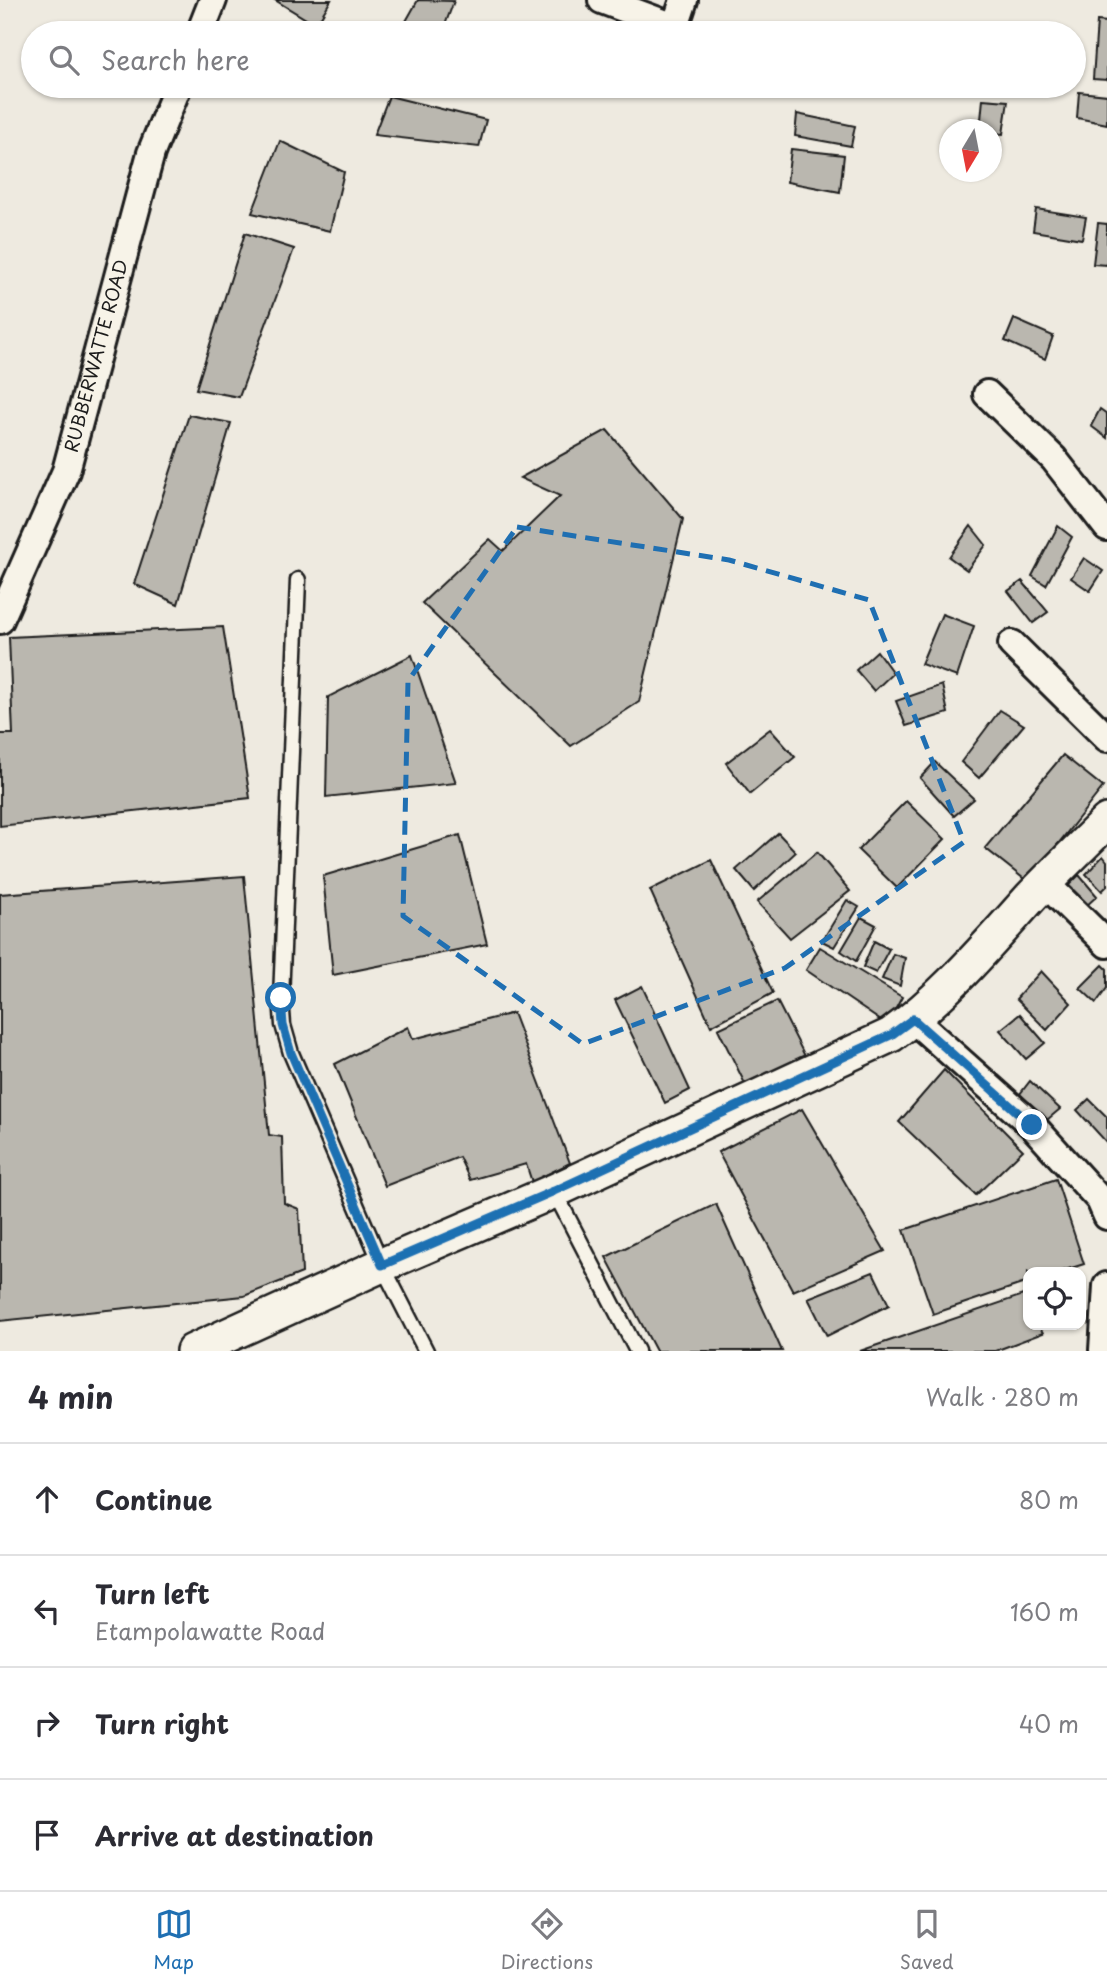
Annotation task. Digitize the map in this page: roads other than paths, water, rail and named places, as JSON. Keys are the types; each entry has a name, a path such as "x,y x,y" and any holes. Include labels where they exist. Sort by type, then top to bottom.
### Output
{"street":[{"path":"205,21 213,0"},
{"path":"602,0 652,21"},
{"path":"677,21 684,0"},
{"name":"RUBBERWATTE ROAD","path":"0,620 66,471 151,153 173,98"},
{"path":"987,394 1054,459 1107,527"},
{"path":"1012,643 1107,738"},
{"path":"193,1351 554,1191 891,1035 913,1019 972,962 1107,821"},
{"path":"1045,883 1107,944"},
{"path":"913,1019 1032,1125 1100,1200 1107,1216"},
{"path":"1104,1350 1107,1286"}],"lane":[{"path":"298,580 281,998 283,1025 291,1053 382,1265 426,1351"},
{"path":"554,1191 637,1351"}]}
